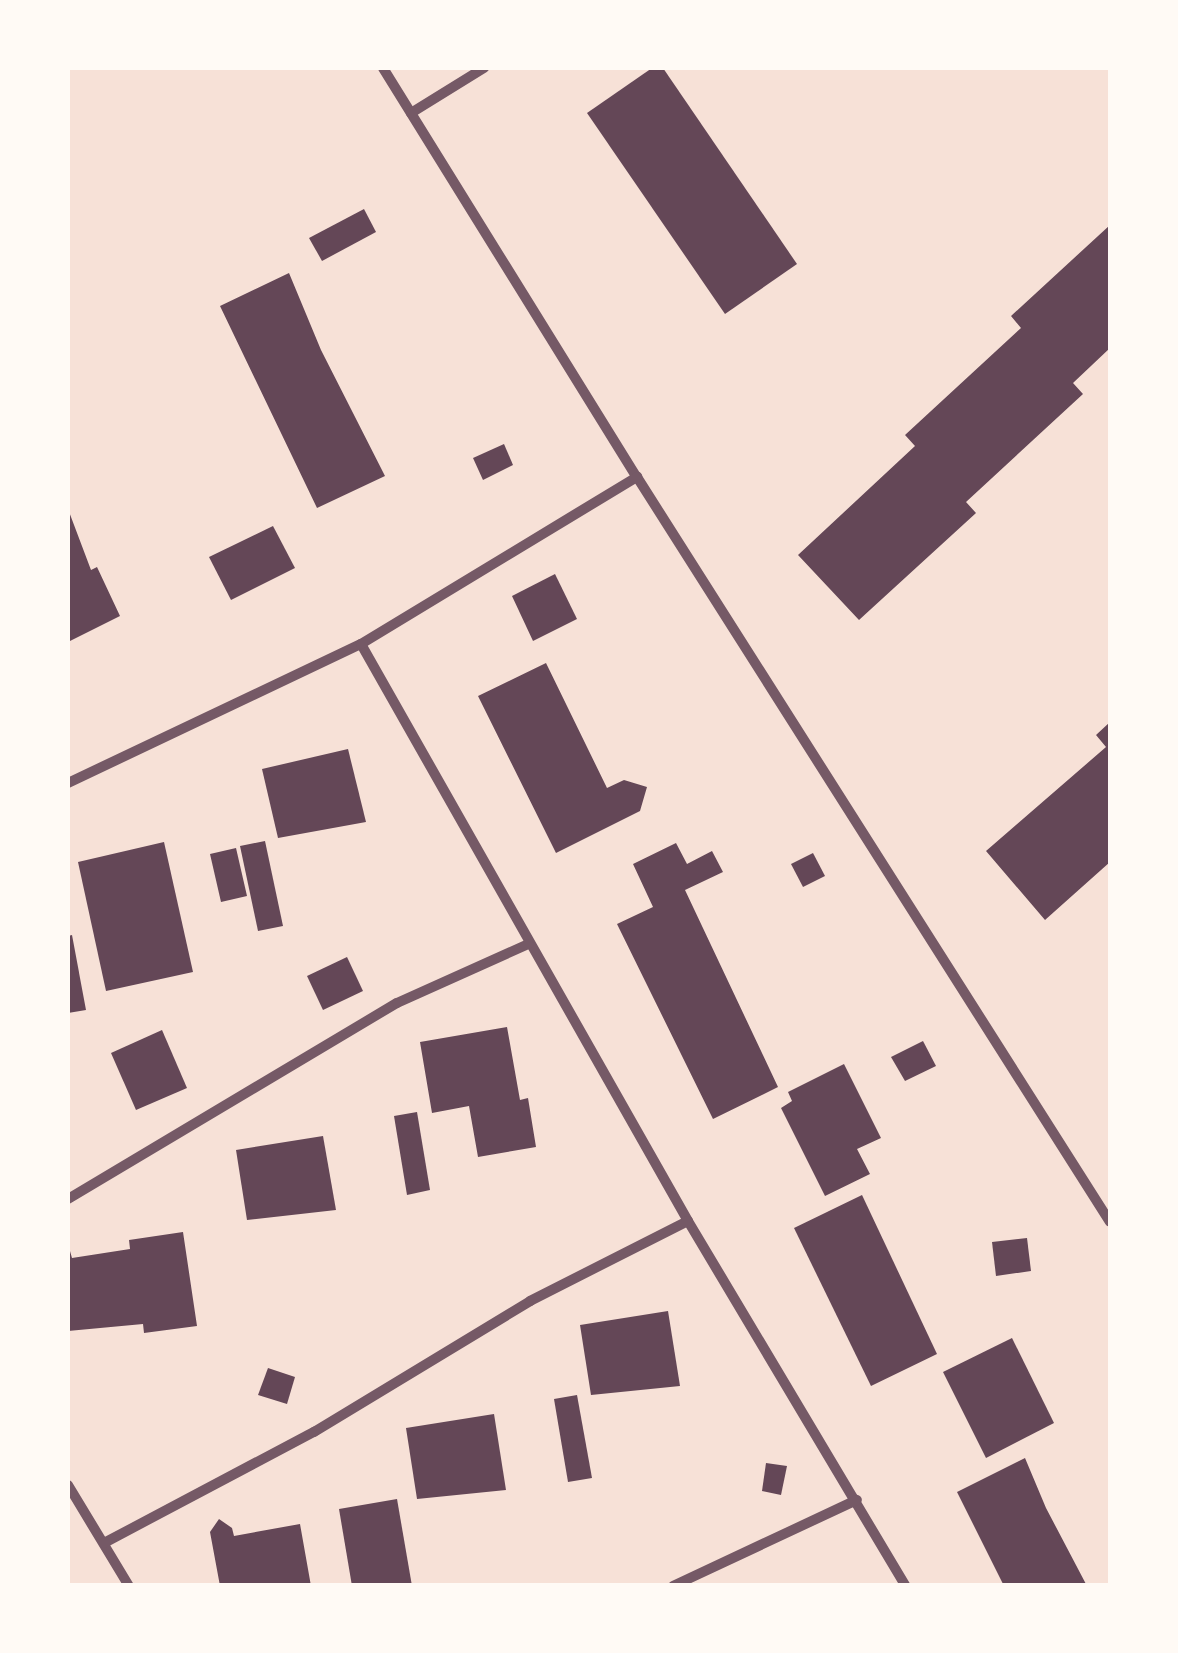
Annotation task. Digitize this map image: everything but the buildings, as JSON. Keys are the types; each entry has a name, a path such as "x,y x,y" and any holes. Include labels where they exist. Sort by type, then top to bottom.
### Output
{"street":[{"path":"383,68 637,477 1110,1222"},
{"path":"411,113 484,68"},
{"path":"68,783 361,644 637,477"},
{"path":"361,644 688,1221 906,1586"},
{"path":"68,1198 398,1003 528,944"},
{"path":"104,1544 314,1432 530,1300 688,1221"},
{"path":"68,1485 128,1586"},
{"path":"673,1586 857,1500"}]}
